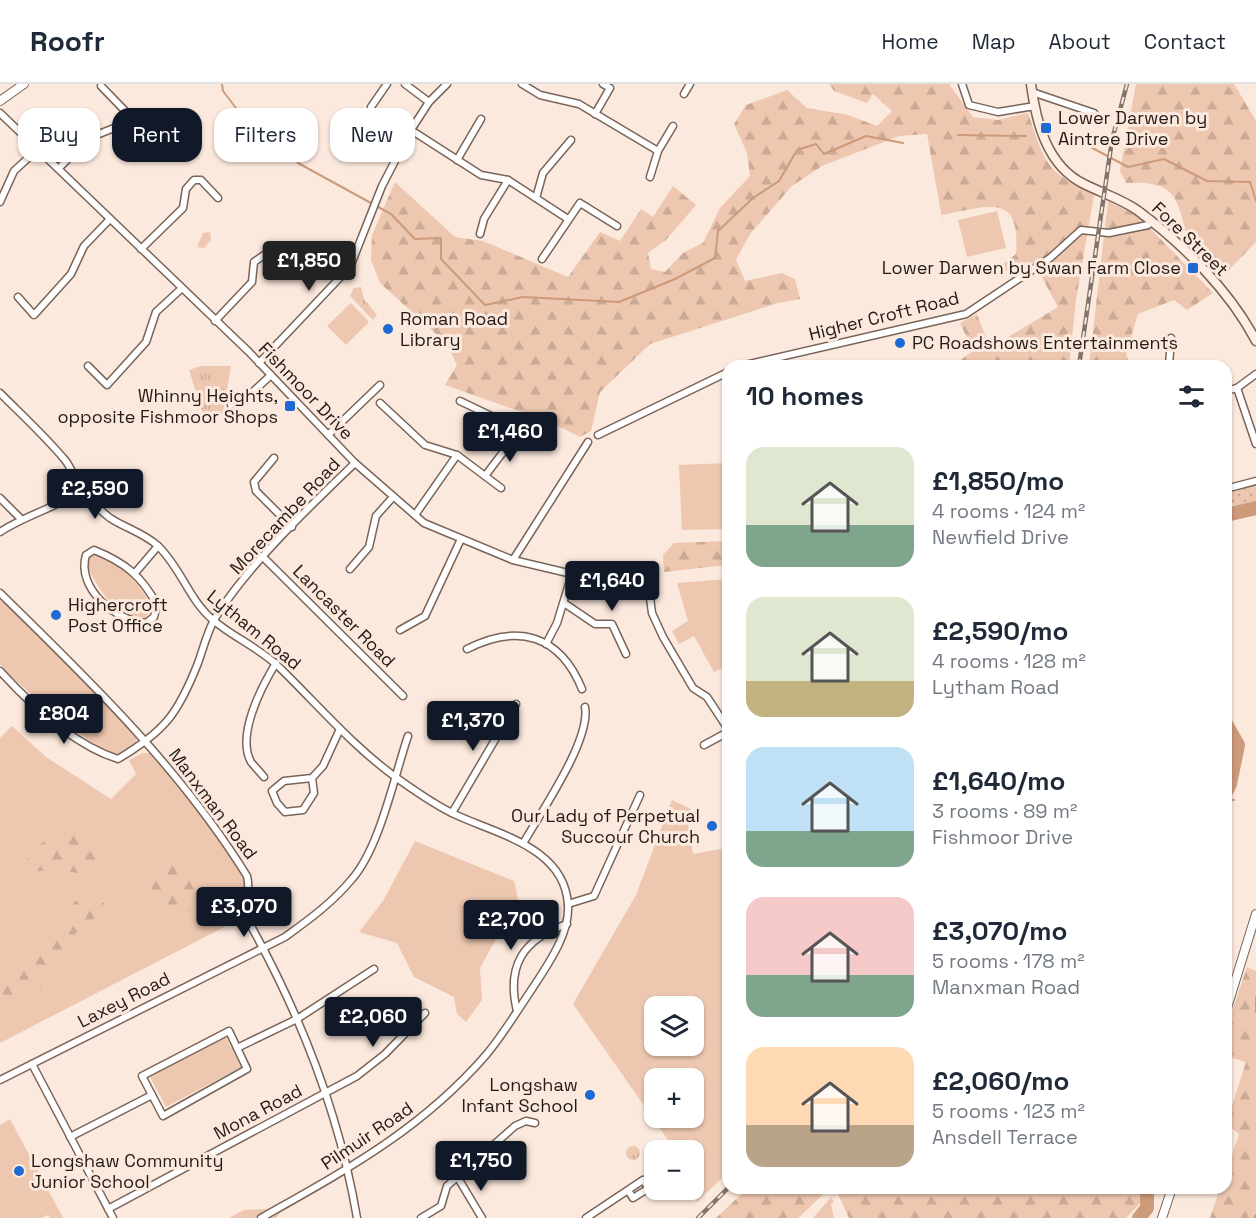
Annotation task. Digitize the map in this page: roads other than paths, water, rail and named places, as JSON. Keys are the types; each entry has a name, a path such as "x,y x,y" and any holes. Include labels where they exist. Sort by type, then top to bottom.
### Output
{"main road":[{"name":"Fore Street","path":"1031,88 1047,149 1069,176 1116,198 1151,222 1208,276 1255,338"}],"street":[{"path":"0,101 24,84"},
{"path":"371,107 387,84"},
{"path":"405,84 429,102"},
{"path":"415,124 429,102 447,84"},
{"path":"522,84 540,95 579,104 658,151"},
{"path":"596,114 610,88 603,84"},
{"path":"684,94 690,84"},
{"path":"962,84 969,105 998,112 1035,106"},
{"path":"59,168 89,138 116,128 131,117 101,86"},
{"path":"1031,88 1094,113"},
{"name":"Fishmoor Drive","path":"0,113 18,130"},
{"path":"457,160 482,119"},
{"path":"650,177 658,151 673,126"},
{"path":"415,133 481,175 508,180 568,219"},
{"path":"536,198 543,173 571,140"},
{"path":"0,202 14,171 24,162"},
{"name":"Fishmoor Drive","path":"52,162 259,363 355,463 424,523 513,560 572,574 649,583 652,613 663,636 693,688 707,697 722,721"},
{"path":"259,363 350,267 382,186 394,162"},
{"path":"141,249 183,208 186,189 194,180 201,180 218,198"},
{"path":"480,234 484,219 508,180"},
{"path":"542,259 579,203 617,226"},
{"path":"18,297 34,315 71,274 84,246 110,219"},
{"name":"Higher Croft Road","path":"767,360 966,314 1050,258 1081,230 1108,233 1148,225 1151,222"},
{"path":"215,321 252,282 254,262 264,255 286,272"},
{"path":"88,366 106,385 147,342 156,312 181,289"},
{"path":"1169,360 1171,338"},
{"path":"1232,390 1238,388 1256,374"},
{"path":"231,405 243,401 271,375"},
{"path":"598,435 722,375"},
{"path":"328,435 380,385"},
{"path":"1238,388 1256,444"},
{"name":"Lytham Road","path":"0,393 67,463 81,491 110,518 143,535 158,546 195,602 214,621 276,663 340,729 394,776 452,813 495,833 524,842 538,851 554,868 568,904"},
{"path":"460,401 530,435"},
{"path":"380,403 424,446 457,455 501,488"},
{"path":"485,476 510,443 514,427"},
{"path":"513,560 588,442"},
{"path":"415,515 457,455"},
{"path":"274,458 254,482 256,491 292,527"},
{"name":"Morecambe Road","path":"0,671 69,734 98,752 118,759 147,742 168,723 185,695 214,621 264,558 355,463"},
{"path":"1233,487 1256,481"},
{"path":"0,532 20,518 58,506 81,491"},
{"path":"350,569 369,547 376,516 393,497"},
{"path":"0,498 20,518"},
{"path":"400,630 425,616 461,539"},
{"path":"135,573 158,546"},
{"path":"94,550 116,559 135,573 157,605 154,617 146,623 131,622 111,610 92,590 82,566 86,555 94,550"},
{"name":"Lancaster Road","path":"264,558 403,696"},
{"path":"546,644 564,603 572,574"},
{"name":"Manxman Road","path":"0,593 114,704 201,809 247,876 251,888 245,904 246,917 297,1018 326,1092 349,1169 357,1218"},
{"path":"564,603 595,624 612,624 626,654"},
{"path":"467,649 486,639 512,634 537,638 559,651 574,669 582,689"},
{"path":"264,777 250,760 246,734 263,684 276,663"},
{"path":"452,813 516,704"},
{"path":"524,842 566,769 582,731 586,715 585,707"},
{"path":"312,778 314,793 303,810 285,812 277,803 272,791 284,781 312,778 323,766 340,729"},
{"path":"704,745 722,734"},
{"name":"Laxey Road","path":"0,1080 285,937 320,912 354,877 376,835 408,736"},
{"path":"568,904 594,896 640,795"},
{"name":"Pilmuir Road","path":"261,1218 349,1169 399,1137 444,1100 488,1053 546,967 567,924 568,904"},
{"path":"1232,992 1256,914"},
{"path":"517,1011 512,992 513,971 535,940 549,930 567,924"},
{"path":"237,1048 297,1018 374,969"},
{"name":"Mona Road","path":"108,1209 357,1076 385,1054 425,1013"},
{"path":"229,1031 237,1048 247,1069 162,1116 142,1076 229,1031"},
{"path":"32,1064 112,1218"},
{"path":"70,1137 152,1095"},
{"path":"421,1218 441,1206 447,1185 458,1178 515,1126 526,1121 535,1123"},
{"path":"458,1178 482,1218"},
{"path":"586,1218 628,1190"},
{"path":"1162,1218 1170,1194"}],"waterway":[{"path":"222,84 223,91 255,133 287,139 298,163 391,214 415,239 441,238 441,259 485,305 523,297 619,302 675,279 715,258 718,231 753,198 779,181 797,150 816,144 824,154 866,136 903,143"},
{"path":"958,135 1026,136"},
{"path":"1083,143 1128,167 1164,159 1207,181 1250,182 1256,201"},
{"path":"1232,514 1256,508"},
{"path":"1232,734 1238,745 1232,774"},
{"path":"1256,997 1256,1012"},
{"path":"1139,1218 1147,1208 1147,1194"}],"railway":[{"path":"1080,360 1112,140 1127,84"},
{"path":"698,1218 722,1194"}],"place":[{"name":"Lower Darwen by Aintree Drive","path":"1046,128"},
{"name":"Lower Darwen by Swan Farm Close","path":"1193,268"},
{"name":"Roman Road Library","path":"388,329"},
{"name":"PC Roadshows Entertainments","path":"900,343"},
{"name":"Whinny Heights, opposite Fishmoor Shops","path":"290,406"},
{"name":"Highercroft Post Office","path":"56,615"},
{"name":"Our Lady of Perpetual Succour Church","path":"712,826"},
{"name":"Longshaw Infant School","path":"590,1095"},
{"name":"Longshaw Community Junior School","path":"19,1171"}]}
